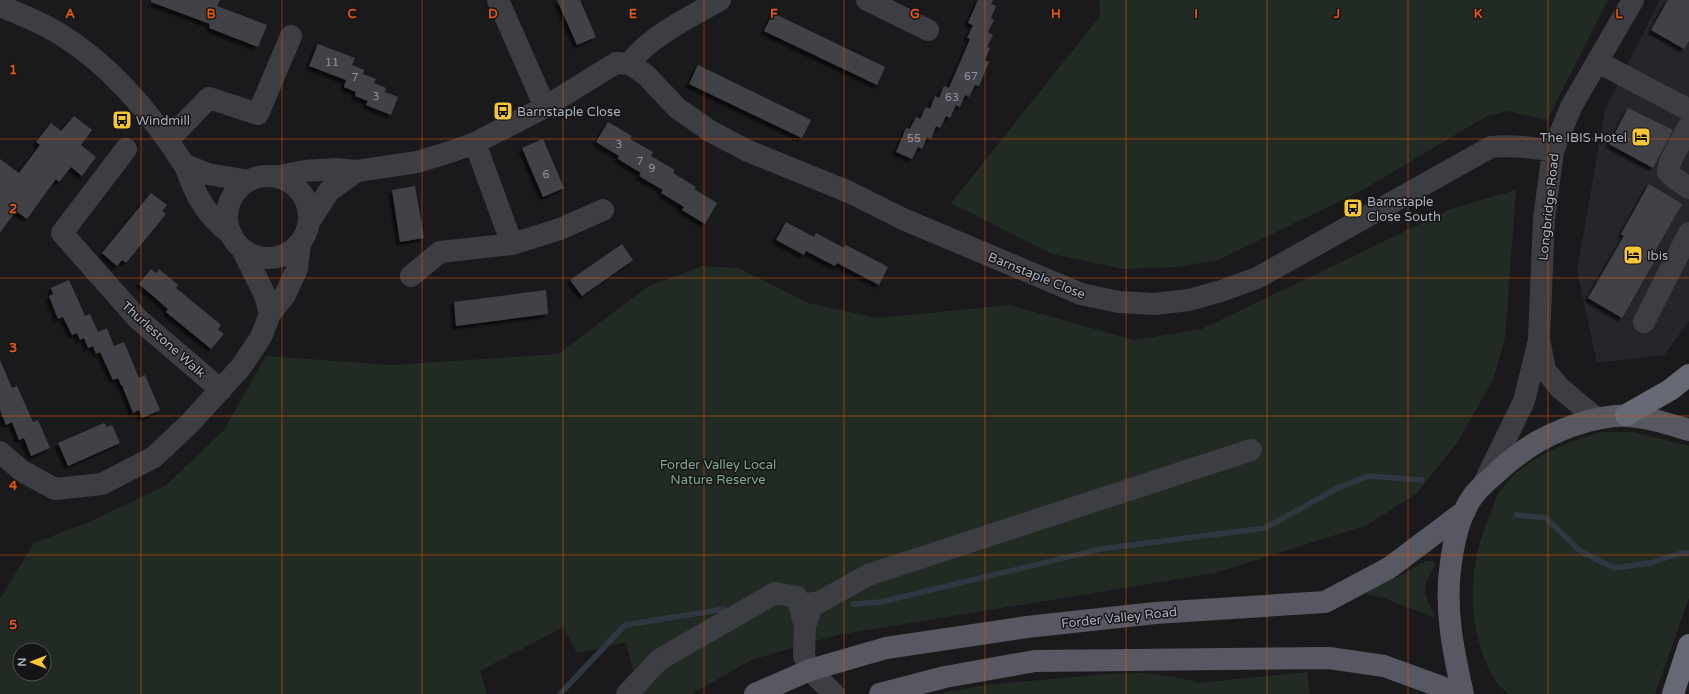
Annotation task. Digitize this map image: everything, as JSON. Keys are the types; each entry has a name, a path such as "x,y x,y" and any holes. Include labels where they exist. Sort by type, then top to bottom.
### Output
{"highway":[{"path":"1626,415 1670,390 1689,375"},
{"path":"1673,694 1689,646"}],"main road":[{"path":"880,694 945,677 1035,661 1329,658 1384,666 1429,688 1462,694 1450,621 1448,591 1455,543 1465,511 1473,496 1513,457 1538,440 1564,428 1597,419 1626,415 1656,420 1689,430"},
{"name":"Forder Valley Road","path":"755,694 810,670 886,648 1027,627 1155,613 1325,602 1389,568 1465,511"}],"street":[{"path":"498,0 545,107"},
{"path":"270,314 265,295 237,242 228,218 230,205 236,193 249,181 257,178 275,177 304,171 336,169 357,171 417,162 475,143 545,107 616,63 630,64 635,56 652,41 720,0"},
{"path":"866,0 928,30"},
{"name":"Longbridge Road","path":"1483,485 1524,401 1539,339 1544,219 1553,151 1572,106 1633,0"},
{"path":"0,6 31,18 63,36 96,60 131,94 168,140 184,165 194,190 210,214 237,242 257,257 273,258 288,253 300,243"},
{"path":"168,140 209,98 258,114 291,36"},
{"path":"1598,62 1689,110"},
{"name":"Barnstaple Close","path":"630,64 646,75 677,108 710,131 748,151 849,192 903,219 1081,294 1118,302 1154,304 1189,300 1221,291 1257,278 1491,147 1527,146 1553,151"},
{"path":"1689,126 1670,162 1668,172 1689,188"},
{"path":"475,143 512,244"},
{"name":"Thurlestone Walk","path":"126,149 62,233 138,319 221,390"},
{"path":"184,165 208,174 249,181"},
{"path":"0,452 22,471 55,488 102,484 154,457 221,390 241,367 261,336 270,314 285,295 297,269 300,243 309,222 329,191 357,171"},
{"path":"275,177 284,179 298,189 307,204 309,222"},
{"path":"411,276 440,252 512,244 560,229 604,210"},
{"path":"1644,322 1689,233"},
{"name":"Longbridge Road","path":"1539,339 1545,370 1560,388 1597,419"},
{"path":"834,694 810,670 804,656 805,626 813,603 820,602 868,576 1251,450"},
{"path":"627,694 659,660 775,593 797,597 805,626"}],"shaded area":[{"path":"1660,0 1689,0 1689,321 1664,355 1597,363 1577,271 1605,110"}],"green space":[{"path":"1099,0 1608,0 1547,120 1508,111 1487,116 1361,191 1218,260 1177,267 1123,269 1052,254 951,203 1100,16"},
{"name":"Forder Valley Local Nature Reserve","path":"1516,190 1505,338 1493,380 1457,443 1417,493 1367,525 1215,573 837,635 751,660 692,694 639,694 626,642 577,653 563,627 480,671 487,694 0,694 0,599 34,543 89,522 165,486 224,430 266,356 392,365 558,354 647,287 702,266 739,268 808,303 878,318 1010,305 1134,340 1202,329 1451,209"},
{"path":"1601,432 1633,432 1689,446 1689,598 1655,694 1509,694 1495,680 1487,664 1477,634 1474,616 1473,580 1475,562 1485,527 1499,493 1510,479 1521,469 1546,453"},
{"path":"1426,561 1433,561 1436,565 1427,580 1425,591 1426,597 1436,618 1381,597 1368,595 1364,592 1402,575"},
{"path":"1307,672 1310,694 936,694 985,685 1106,674 1146,673 1181,678 1199,683"}],"building":[{"path":"151,0 220,0 217,6 267,25 258,47 209,28 210,24 151,2"},
{"path":"557,0 580,0 596,37 577,45"},
{"path":"978,0 993,0 991,4 996,6 991,18 994,20 988,32 993,35 987,47 990,48 985,60 989,62 979,86 975,85 969,97 965,95 960,107 956,105 950,118 946,116 940,128 936,126 931,139 927,137 922,149 918,147 912,159 896,152 906,128 910,129 916,117 920,119 926,107 930,109 935,96 939,98 944,86 949,88 970,39 967,38 973,25 968,23"},
{"path":"1668,0 1689,0 1689,41 1684,49 1651,30"},
{"path":"773,13 885,67 877,85 764,31"},
{"path":"318,44 355,58 352,65 364,70 363,74 376,79 374,83 386,88 385,92 398,97 391,115 366,105 368,101 355,96 356,92 344,87 346,80 309,66"},
{"path":"698,65 811,120 802,138 689,84"},
{"name":"The IBIS Hotel","path":"1628,108 1673,130 1653,168 1609,144"},
{"path":"74,116 92,130 81,145 96,157 82,176 71,167 59,182 56,179 27,219 16,211 0,233 0,159 19,173 40,145 36,142 51,123 61,131"},
{"path":"608,122 632,136 630,139 653,152 651,156 675,170 673,173 696,187 694,189 717,203 705,224 682,210 684,207 661,193 663,190 639,176 641,173 618,159 619,156 596,142"},
{"path":"543,139 564,188 543,197 522,148"},
{"name":"Ibis","path":"1649,184 1682,204 1650,260 1654,262 1622,318 1588,298 1624,236 1621,234"},
{"path":"415,186 424,238 400,242 392,190"},
{"path":"151,193 167,205 162,211 166,214 126,263 122,260 117,266 102,253"},
{"path":"786,222 814,237 816,233 844,248 846,245 888,267 879,285 837,263 835,266 806,251 804,255 776,240"},
{"path":"622,244 633,260 582,296 570,280"},
{"path":"151,269 156,273 159,269 178,285 176,288 221,325 218,329 224,334 211,349 166,312 168,309 139,284"},
{"path":"69,280 85,316 90,314 98,332 107,328 114,346 124,342 139,378 145,375 160,410 142,418 139,410 133,413 122,385 118,378 113,380 100,352 96,354 93,346 88,348 84,338 80,340 77,333 72,335 63,317 58,319 49,296 53,294 51,288"},
{"path":"546,290 548,314 456,326 454,302"},
{"path":"0,360 12,388 17,386 33,422 38,420 50,448 31,456 24,438 19,440 12,422 6,425 0,410"},
{"path":"104,423 107,427 112,425 120,443 68,466 58,443"}],"waterway":[{"path":"853,604 881,602 1101,549 1265,528 1338,488 1368,476 1422,480"},
{"path":"1516,515 1546,518 1580,551 1614,568 1650,563 1681,553 1689,553"},
{"path":"560,694 625,625 724,609"}],"place":[{"name":"Barnstaple Close","path":"503,111"},
{"name":"Windmill","path":"122,120"},
{"name":"The IBIS Hotel","path":"1641,137"},
{"name":"Barnstaple Close South","path":"1353,208"},
{"name":"Ibis","path":"1633,255"}]}
